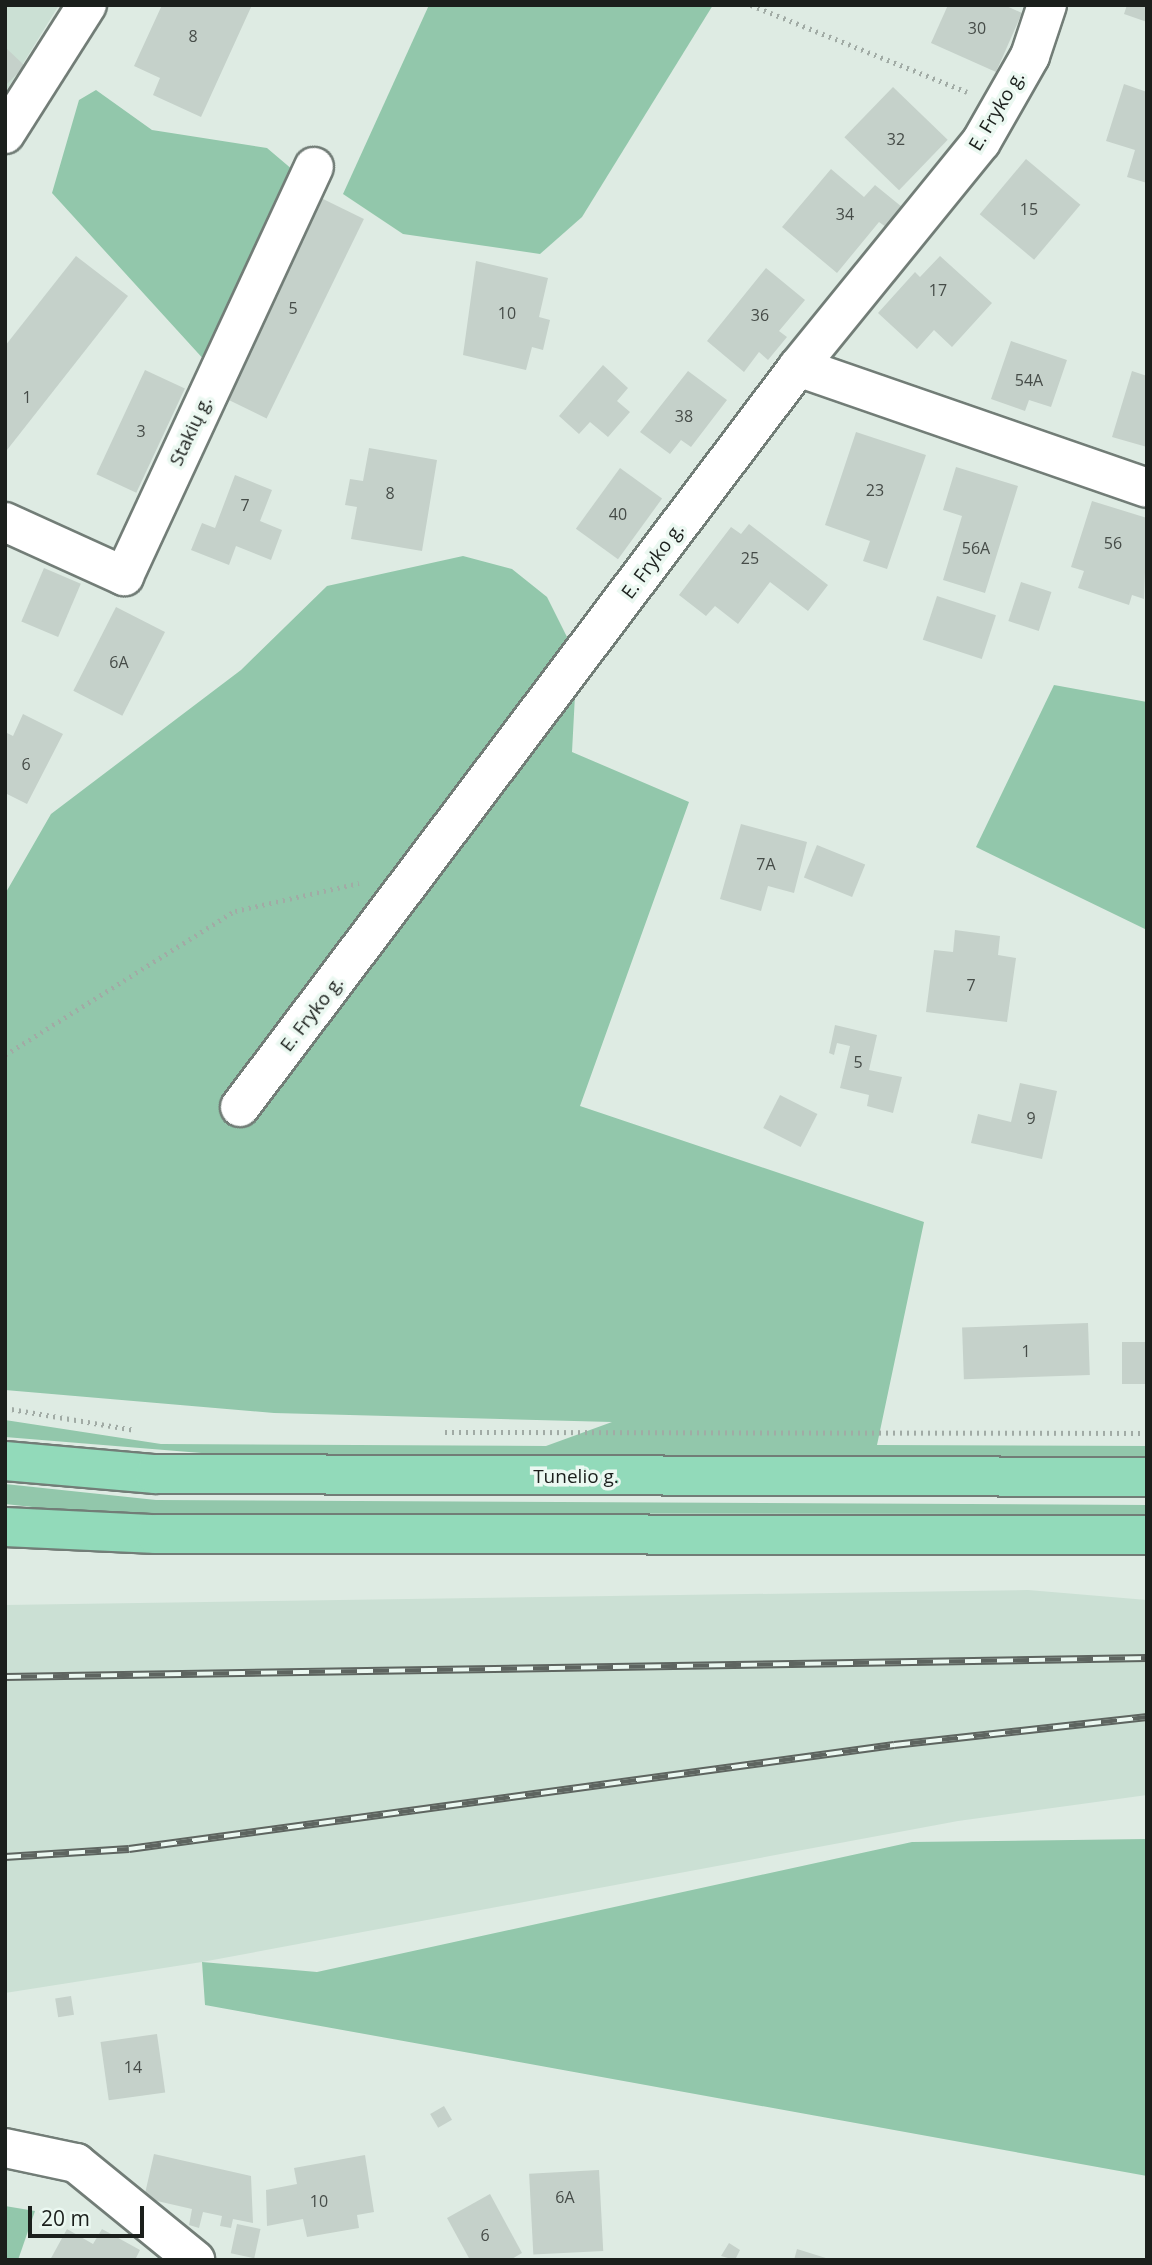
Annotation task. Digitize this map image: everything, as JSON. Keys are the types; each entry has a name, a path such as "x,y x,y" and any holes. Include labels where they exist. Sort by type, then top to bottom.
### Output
{"main road":[{"name":"Tunelio g.","path":"5,1461 155,1474 1147,1477"},
{"path":"5,1527 156,1534 1147,1535"}],"street":[{"path":"5,134 87,5"},
{"name":"E. Fryko g.","path":"240,1107 425,869 798,367 1003,108 1047,5"},
{"name":"Stakių g.","path":"5,522 124,576 314,167"},
{"path":"798,367 1147,488"},
{"path":"5,2148 76,2163 195,2260"}],"path":[{"path":"751,5 1003,108"},
{"path":"5,1055 235,911 425,869"},
{"path":"5,1408 149,1432"},
{"path":"440,1432 1147,1433"}],"shaded area":[{"path":"5,5 59,5 5,93"},
{"path":"1028,1590 1147,1600 1147,1795 958,1821 202,1962 5,1993 5,1605"}],"green space":[{"path":"429,5 713,5 582,217 540,254 403,234 343,194"},
{"path":"96,90 152,130 267,148 300,176 207,363 52,193 79,100"},
{"path":"463,556 512,569 547,597 577,657 572,752 689,802 580,1106 924,1222 877,1445 1147,1446 1147,1457 238,1456 5,1437 5,1420 161,1444 546,1446 612,1422 274,1413 5,1390 5,894 51,814 241,670 327,586"},
{"path":"1054,685 1147,702 1147,930 976,847"},
{"path":"5,1484 156,1500 1147,1505 1147,1514 87,1513 5,1504"},
{"path":"1147,1839 1147,2176 205,2005 202,1962 317,1972 912,1842"},
{"path":"5,2206 35,2211 18,2260 5,2260"}],"building":[{"path":"162,5 252,5 201,117 153,95 160,78 134,66"},
{"path":"948,5 1004,5 1022,13 996,72 931,43"},
{"path":"1127,5 1147,5 1147,22 1124,14"},
{"path":"5,47 25,66 5,86"},
{"path":"1124,84 1147,92 1147,183 1127,177 1135,150 1106,141"},
{"path":"893,87 948,140 899,190 844,137"},
{"path":"1026,159 1080,205 1034,260 980,214"},
{"path":"831,169 864,197 875,185 902,207 886,227 879,222 837,273 782,227"},
{"path":"319,197 364,219 267,418 222,397"},
{"path":"76,256 128,296 7,450 5,346"},
{"path":"940,256 992,303 952,347 934,330 917,349 878,313 915,272 920,277"},
{"path":"476,261 548,278 539,317 550,320 543,350 532,347 526,370 463,355"},
{"path":"766,268 805,300 779,331 787,337 768,360 759,352 744,372 707,341"},
{"path":"1011,341 1067,360 1051,407 1029,400 1025,411 991,399"},
{"path":"603,365 628,388 617,401 630,412 608,437 590,422 579,434 559,416"},
{"path":"145,370 185,389 136,493 96,474"},
{"path":"688,371 727,400 691,447 681,440 670,454 640,432"},
{"path":"1132,371 1147,376 1147,447 1112,437"},
{"path":"856,432 926,455 887,569 863,561 870,541 825,525"},
{"path":"369,448 437,460 422,551 351,539 357,507 345,505 350,479 363,481"},
{"path":"956,467 1018,486 985,593 943,580 962,516 943,510"},
{"path":"620,468 662,499 618,559 576,529"},
{"path":"235,475 272,490 260,521 282,530 271,560 236,546 229,565 191,550 202,523 215,528"},
{"path":"1092,501 1147,518 1144,599 1132,595 1129,605 1078,588 1084,571 1071,567"},
{"path":"749,524 828,585 808,611 770,582 738,624 715,606 706,616 679,595 731,527 741,534"},
{"path":"44,568 81,584 58,637 21,621"},
{"path":"1021,582 1051,592 1039,631 1008,621"},
{"path":"937,596 996,615 982,659 923,640"},
{"path":"116,607 165,632 122,716 73,691"},
{"path":"23,714 63,734 27,804 5,793 5,732 13,736"},
{"path":"741,824 807,842 794,893 768,886 761,911 720,899"},
{"path":"817,845 865,864 852,897 804,877"},
{"path":"955,930 1000,936 998,955 1016,958 1007,1022 926,1012 934,950 953,952"},
{"path":"835,1025 877,1035 869,1070 902,1077 893,1113 867,1106 869,1095 840,1088 850,1046 837,1043 834,1055 829,1053"},
{"path":"1020,1083 1057,1091 1042,1159 971,1143 978,1114 1011,1122"},
{"path":"780,1095 817,1114 801,1147 763,1128"},
{"path":"1088,1323 1090,1375 964,1379 962,1327"},
{"path":"1122,1342 1147,1342 1147,1384 1122,1384"},
{"path":"71,1996 74,2015 58,2017 55,1999"},
{"path":"157,2034 165,2092 109,2100 101,2042"},
{"path":"444,2106 452,2120 438,2128 430,2114"},
{"path":"154,2154 251,2176 253,2223 233,2219 231,2228 220,2226 222,2216 203,2212 199,2228 189,2225 192,2209 144,2198"},
{"path":"365,2155 374,2212 357,2215 359,2228 307,2237 303,2219 267,2226 266,2190 297,2184 294,2168"},
{"path":"599,2170 603,2251 533,2255 529,2174"},
{"path":"490,2194 522,2253 510,2260 470,2260 447,2218"},
{"path":"237,2224 260,2229 254,2258 231,2253"},
{"path":"67,2229 93,2244 102,2229 140,2250 135,2260 50,2260"},
{"path":"729,2243 740,2250 735,2260 721,2256"},
{"path":"797,2249 829,2259 829,2260 794,2260"}],"railway":[{"path":"5,1677 1147,1658"},
{"path":"5,1857 129,1849 894,1745 1147,1717"}]}
